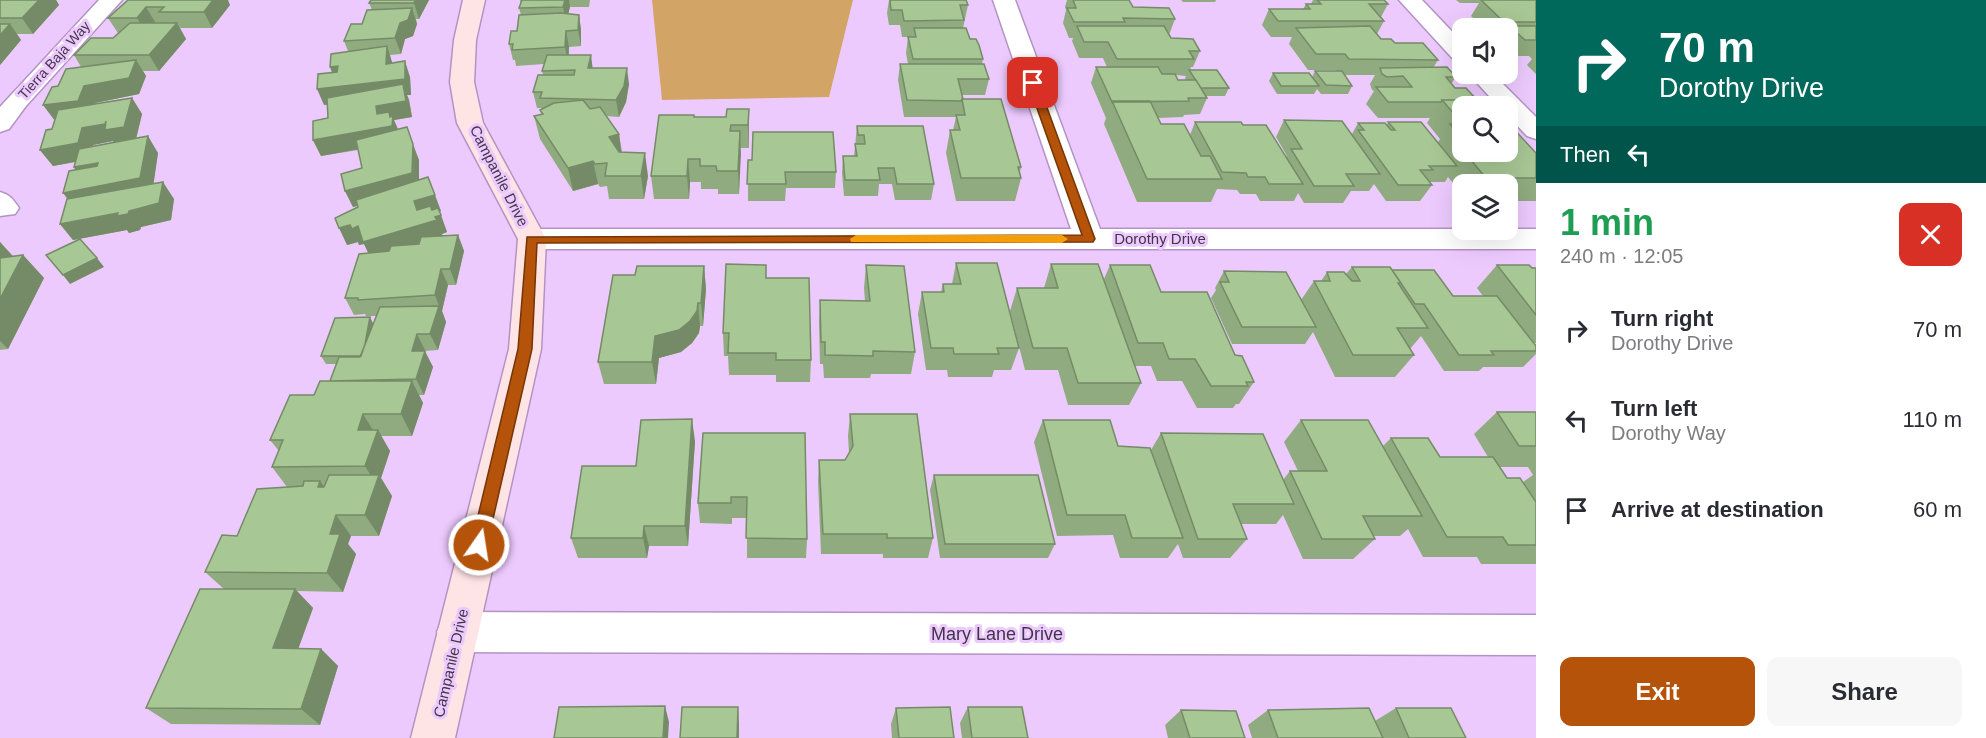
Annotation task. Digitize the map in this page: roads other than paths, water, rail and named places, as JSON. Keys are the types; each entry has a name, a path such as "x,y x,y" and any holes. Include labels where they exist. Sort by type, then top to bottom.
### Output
{"street":[{"name":"Tierra Baja Way","path":"0,124 17,101 111,0"},
{"name":"Campanile Drive","path":"433,738 525,349 532,239 470,123 462,82 465,40 474,0"},
{"path":"1004,0 1089,239"},
{"path":"1410,0 1452,44"},
{"path":"1490,84 1536,131"},
{"name":"Dorothy Drive","path":"532,239 1536,239"},
{"name":"Mary Lane Drive","path":"458,632 1536,635"}]}
